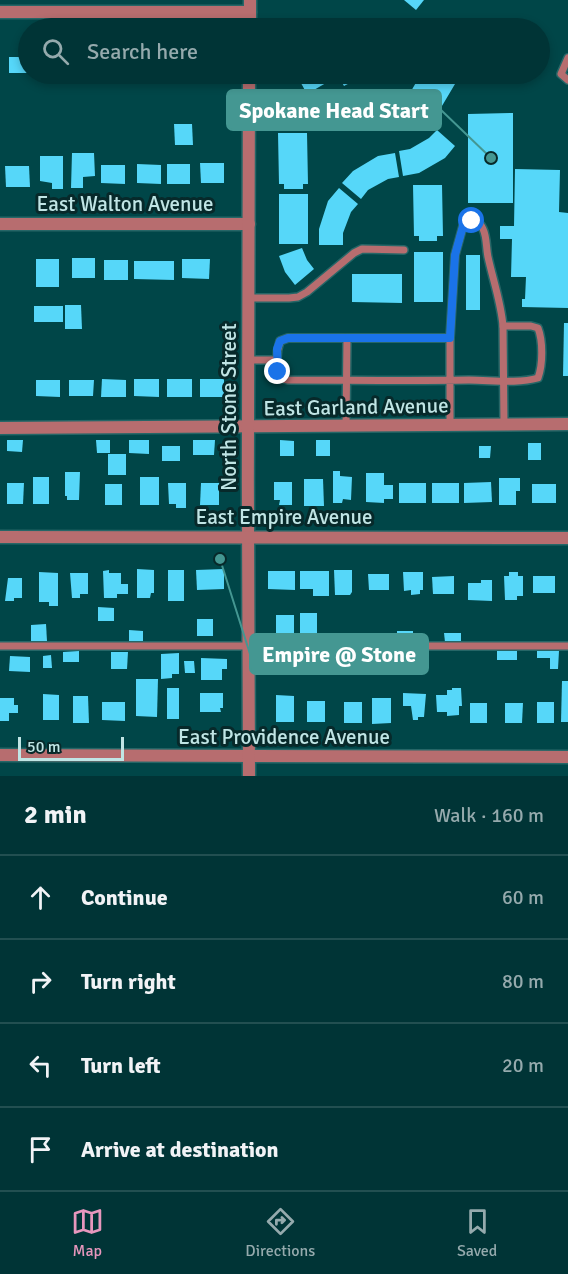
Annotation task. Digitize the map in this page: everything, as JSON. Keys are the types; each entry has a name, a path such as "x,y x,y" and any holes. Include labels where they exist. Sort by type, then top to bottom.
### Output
{"street":[{"path":"0,12 250,6"},
{"name":"North Stone Street","path":"249,84 247,537 249,776"},
{"name":"East Walton Avenue","path":"0,224 249,224"},
{"name":"East Garland Avenue","path":"0,428 568,424"},
{"name":"East Empire Avenue","path":"0,537 568,538"},
{"name":"East Providence Avenue","path":"0,755 568,757"}],"lane":[{"path":"568,58 561,74 568,80"},
{"path":"249,124 399,125"},
{"path":"450,425 450,338 455,255 463,226 472,221 478,222 483,227 487,255 501,307 504,425"},
{"path":"249,298 298,297 362,249 404,250"},
{"path":"450,338 288,338 280,341 277,360 280,378 288,380 450,381 538,378 540,344 538,328 503,326"},
{"path":"346,426 347,338"},
{"path":"249,360 277,360"},
{"path":"0,646 568,646"}],"building":[{"path":"404,0 424,0 416,10"},
{"path":"9,57 18,57 18,73 9,73"},
{"path":"302,84 324,84 307,94"},
{"path":"415,84 455,84 439,111 410,93"},
{"path":"513,113 513,203 468,203 468,114"},
{"path":"174,124 192,124 193,145 175,145"},
{"path":"437,130 455,146 445,158 419,173 403,176 399,151 410,149 429,138"},
{"path":"278,133 307,133 308,184 303,184 303,189 284,189 284,184 279,184"},
{"path":"72,153 94,153 95,176 83,177 83,188 71,188"},
{"path":"395,153 399,177 388,179 368,190 361,199 342,183 353,171 378,156"},
{"path":"40,156 63,156 63,189 52,189 52,183 40,181"},
{"path":"200,163 224,163 224,183 201,183"},
{"path":"137,164 161,165 161,184 137,183"},
{"path":"167,164 190,164 190,184 167,184"},
{"path":"101,165 125,165 125,184 101,183"},
{"path":"5,166 29,166 30,187 6,187"},
{"path":"515,169 560,170 559,212 568,213 568,308 522,307 522,299 525,299 526,277 511,277 512,239 500,239 500,226 514,226"},
{"path":"413,185 442,185 443,236 437,236 437,241 419,241 419,236 414,236"},
{"path":"339,188 358,204 351,212 343,233 343,245 319,245 319,229 328,201"},
{"path":"279,194 308,194 308,244 279,244"},
{"path":"302,248 314,269 295,285 285,272 279,256"},
{"path":"414,252 443,252 443,302 414,302"},
{"path":"466,255 480,255 480,310 466,310"},
{"path":"72,258 95,258 95,278 72,278"},
{"path":"36,259 59,259 59,287 36,287"},
{"path":"182,259 210,259 209,279 182,278"},
{"path":"104,260 128,260 128,280 104,280"},
{"path":"134,261 174,261 174,280 134,279"},
{"path":"352,274 402,274 402,303 352,302"},
{"path":"65,305 81,305 82,329 65,329"},
{"path":"34,306 63,306 63,322 34,322"},
{"path":"564,323 568,323 568,376 563,376"},
{"path":"102,379 126,380 126,397 101,397"},
{"path":"134,379 159,379 159,397 134,396"},
{"path":"167,379 192,379 192,397 167,397"},
{"path":"200,379 224,379 224,397 200,397"},
{"path":"36,380 60,380 60,397 36,396"},
{"path":"69,380 94,380 93,396 69,396"},
{"path":"7,440 23,440 22,452 7,451"},
{"path":"96,440 110,440 110,453 97,453"},
{"path":"129,440 149,440 149,454 129,453"},
{"path":"193,440 215,440 214,455 193,455"},
{"path":"280,440 294,441 294,456 280,456"},
{"path":"316,440 330,440 330,456 316,456"},
{"path":"528,443 541,443 541,460 528,460"},
{"path":"162,446 180,446 180,461 162,461"},
{"path":"479,446 491,446 490,458 479,458"},
{"path":"108,454 126,454 126,475 108,475"},
{"path":"333,471 340,471 340,476 352,477 351,500 343,499 342,503 333,503"},
{"path":"65,472 80,472 79,500 67,500 65,496"},
{"path":"366,473 384,473 384,485 393,485 393,499 384,499 384,503 366,502"},
{"path":"33,477 49,477 49,504 33,504"},
{"path":"140,477 159,477 159,505 140,505"},
{"path":"499,478 520,478 520,491 516,491 516,505 499,505"},
{"path":"304,479 323,479 324,506 304,506"},
{"path":"274,482 292,482 292,505 279,505 280,500 274,500"},
{"path":"491,482 492,502 464,503 464,483"},
{"path":"7,483 24,483 23,504 7,504"},
{"path":"168,483 186,483 186,508 176,508 176,504 169,504"},
{"path":"201,483 219,483 219,505 200,505"},
{"path":"399,483 426,483 426,503 399,503"},
{"path":"432,483 459,483 459,503 432,503"},
{"path":"105,484 122,484 122,505 105,505"},
{"path":"532,484 556,484 556,503 532,503"},
{"path":"137,569 154,570 154,593 151,593 150,598 137,598"},
{"path":"224,569 224,589 197,590 196,570"},
{"path":"109,570 109,573 121,573 121,584 128,584 128,594 117,594 117,598 104,598 103,571"},
{"path":"168,570 184,570 184,601 168,601"},
{"path":"334,570 352,570 350,595 335,595"},
{"path":"268,571 295,571 295,590 268,589"},
{"path":"300,571 329,571 329,596 313,596 313,589 300,589"},
{"path":"39,572 58,573 58,606 49,606 49,602 39,602"},
{"path":"403,572 423,572 423,590 420,590 420,594 411,595 411,590 404,591"},
{"path":"509,572 518,572 518,576 523,576 523,596 517,596 517,600 505,600 504,576 509,576"},
{"path":"70,573 88,573 88,594 80,594 80,598 72,598"},
{"path":"368,574 389,574 389,590 369,590"},
{"path":"454,576 454,594 433,594 432,577"},
{"path":"533,576 555,576 555,593 533,593"},
{"path":"8,578 22,578 22,598 5,601"},
{"path":"481,580 492,580 492,601 468,600 468,583 481,583"},
{"path":"98,607 114,608 114,621 98,621"},
{"path":"300,613 317,613 317,634 300,634"},
{"path":"276,615 294,615 294,638 276,638"},
{"path":"197,619 213,619 213,636 197,636"},
{"path":"46,624 47,641 31,641 31,625"},
{"path":"129,630 143,631 143,642 129,642"},
{"path":"397,631 413,631 413,642 397,642"},
{"path":"444,633 461,633 461,642 445,642"},
{"path":"537,650 559,651 558,669 550,669 550,658 537,658"},
{"path":"79,651 79,662 63,662 63,652"},
{"path":"497,651 517,651 517,660 497,660"},
{"path":"111,652 128,652 127,669 111,669"},
{"path":"179,653 179,674 172,674 172,678 161,679 161,654"},
{"path":"51,655 52,668 43,668 43,656"},
{"path":"10,656 30,657 30,672 9,671"},
{"path":"201,658 227,659 227,669 222,669 222,680 201,680"},
{"path":"184,661 194,661 195,673 185,673"},
{"path":"136,679 158,679 157,717 136,716"},
{"path":"562,681 568,681 568,722 561,722"},
{"path":"167,688 179,688 179,719 167,719"},
{"path":"452,688 461,688 462,706 459,706 459,715 447,716 447,712 437,712 436,695 447,695 447,690 452,690"},
{"path":"200,693 223,693 221,712 200,712"},
{"path":"403,693 426,694 424,717 413,720 411,706 403,706"},
{"path":"43,694 59,695 59,720 43,720"},
{"path":"276,695 294,696 294,722 276,722"},
{"path":"73,696 88,696 89,723 73,723"},
{"path":"0,698 14,698 14,705 18,705 18,713 9,713 9,721 0,721"},
{"path":"372,698 391,698 391,723 372,724"},
{"path":"307,701 325,701 325,722 307,722"},
{"path":"102,702 125,702 125,721 102,720"},
{"path":"344,702 362,702 362,723 344,723"},
{"path":"537,702 554,702 554,723 537,723"},
{"path":"470,703 487,703 487,723 470,723"},
{"path":"505,703 523,703 522,723 505,723"}],"place":[{"name":"Spokane Head Start","path":"491,158"},
{"name":"Empire @ Stone","path":"220,559"}],"route":[{"path":"278,372 277,349 280,341 288,338 450,338 455,255 463,226 472,221"}]}
